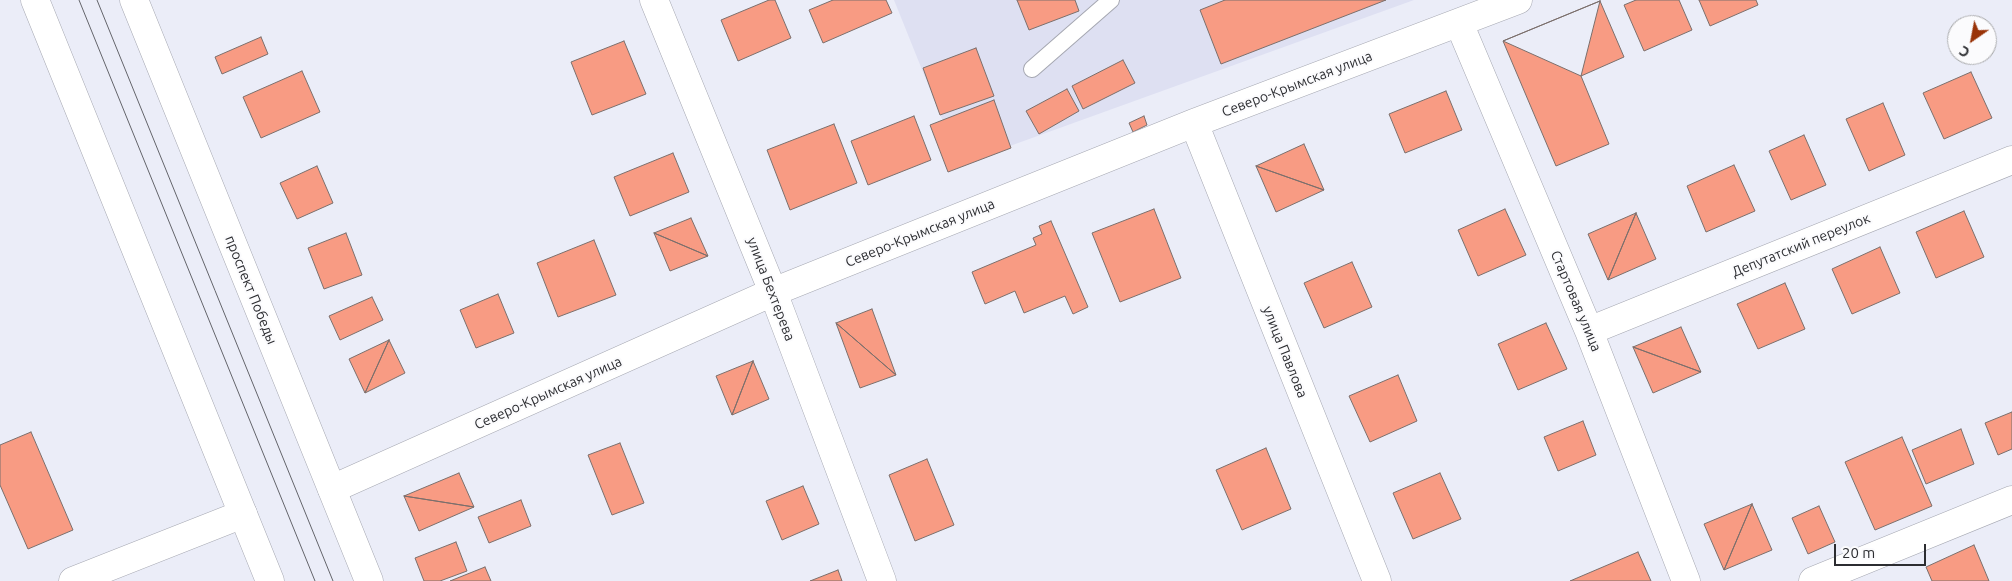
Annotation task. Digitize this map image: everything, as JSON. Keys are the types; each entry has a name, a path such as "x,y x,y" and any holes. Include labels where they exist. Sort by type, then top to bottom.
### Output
{"street":[{"path":"35,0 270,581"},
{"name":"проспект Победы","path":"134,0 369,581"},
{"name":"улица Бехтерева","path":"654,0 773,292 882,581"},
{"name":"Северо-Крымская улица","path":"332,489 773,292 1194,123 1518,0"},
{"name":"Стартовая улица","path":"1459,23 1589,331 1686,581"},
{"name":"улица Павлова","path":"1194,123 1377,581"},
{"name":"Депутатский переулок","path":"1589,331 2012,160"},
{"path":"1813,581 2012,500"},
{"path":"73,581 243,514"}],"lane":[{"path":"1032,69 1111,0"}],"shaded area":[{"path":"894,0 1414,0 960,164"}],"building":[{"path":"769,0 775,0 791,38 738,61 721,20"},
{"path":"833,0 886,0 892,13 823,43 809,10"},
{"path":"1017,0 1075,0 1079,11 1029,30"},
{"path":"1225,0 1386,0 1221,64 1200,10"},
{"path":"1636,0 1679,0 1692,30 1644,51 1624,5"},
{"path":"1699,0 1756,0 1758,5 1710,26"},
{"path":"1600,1 1624,57 1581,76 1609,144 1556,166 1503,41"},
{"path":"1600,1 1581,76 1503,41"},
{"path":"261,37 268,54 222,74 215,57"},
{"path":"624,41 646,94 592,115 571,62"},
{"path":"976,48 994,96 940,115 923,68"},
{"path":"1123,60 1135,83 1083,109 1072,86"},
{"path":"302,71 320,112 261,138 243,97"},
{"path":"1971,72 1992,118 1944,139 1923,93"},
{"path":"1067,89 1079,111 1039,134 1026,111"},
{"path":"1446,91 1462,130 1405,153 1389,114"},
{"path":"994,100 1011,148 948,172 930,125"},
{"path":"1883,103 1905,155 1869,171 1846,119"},
{"path":"914,116 931,160 868,185 851,141"},
{"path":"1144,116 1147,125 1133,132 1129,123"},
{"path":"834,124 857,183 790,210 767,150"},
{"path":"1804,135 1826,185 1791,200 1769,151"},
{"path":"1304,144 1324,190 1256,166"},
{"path":"673,153 689,192 630,216 614,177"},
{"path":"1734,165 1755,211 1706,232 1687,186"},
{"path":"317,166 333,203 297,219 280,183"},
{"path":"1256,166 1324,190 1276,212"},
{"path":"1154,209 1181,278 1120,302 1092,233"},
{"path":"1505,209 1526,255 1478,276 1458,230"},
{"path":"1964,211 1984,257 1936,278 1916,232"},
{"path":"1636,213 1608,280 1588,234"},
{"path":"1636,213 1656,259 1608,280"},
{"path":"691,218 708,256 654,233"},
{"path":"1051,221 1088,307 1073,314 1065,296 1024,313 1015,291 985,304 972,272 1036,245 1033,238 1042,234 1039,226"},
{"path":"346,233 362,275 324,289 308,248"},
{"path":"654,233 708,256 670,271"},
{"path":"594,240 616,295 558,317 537,263"},
{"path":"1880,247 1900,293 1852,314 1832,269"},
{"path":"1352,262 1372,307 1324,328 1304,283"},
{"path":"1785,283 1805,329 1758,349 1737,304"},
{"path":"498,294 514,333 476,348 460,310"},
{"path":"372,297 383,320 340,340 329,316"},
{"path":"872,309 896,375 836,323"},
{"path":"836,323 896,375 860,388"},
{"path":"1546,323 1567,369 1518,390 1498,344"},
{"path":"1681,327 1701,372 1633,347"},
{"path":"389,340 365,393 349,359"},
{"path":"389,340 405,373 365,393"},
{"path":"1633,347 1701,372 1653,393"},
{"path":"753,361 732,415 716,376"},
{"path":"753,361 769,399 732,415"},
{"path":"1398,375 1417,421 1370,442 1349,396"},
{"path":"2012,412 2012,449 1998,455 1985,423"},
{"path":"1583,421 1596,455 1558,471 1544,437"},
{"path":"1961,429 1974,464 1926,484 1912,450"},
{"path":"31,432 73,530 28,549 0,485 0,445"},
{"path":"1902,437 1932,506 1875,530 1845,462"},
{"path":"620,443 644,503 612,515 588,455"},
{"path":"1266,448 1291,509 1242,530 1216,470"},
{"path":"927,459 954,525 915,541 889,475"},
{"path":"459,473 474,507 404,496"},
{"path":"1440,473 1461,519 1413,539 1393,493"},
{"path":"803,486 819,524 782,540 766,501"},
{"path":"404,496 474,507 419,531"},
{"path":"521,500 531,526 489,543 478,517"},
{"path":"1752,504 1724,570 1704,524"},
{"path":"1752,504 1772,550 1724,570"},
{"path":"1819,506 1835,542 1808,554 1792,518"},
{"path":"456,542 467,571 440,581 424,581 415,558"},
{"path":"1974,545 1989,581 1932,581 1926,567"},
{"path":"1638,552 1651,581 1570,581"},
{"path":"485,567 491,581 450,581"},
{"path":"838,570 842,581 810,581"}],"tram line":[{"path":"79,0 315,581"},
{"path":"97,0 333,581"}]}
